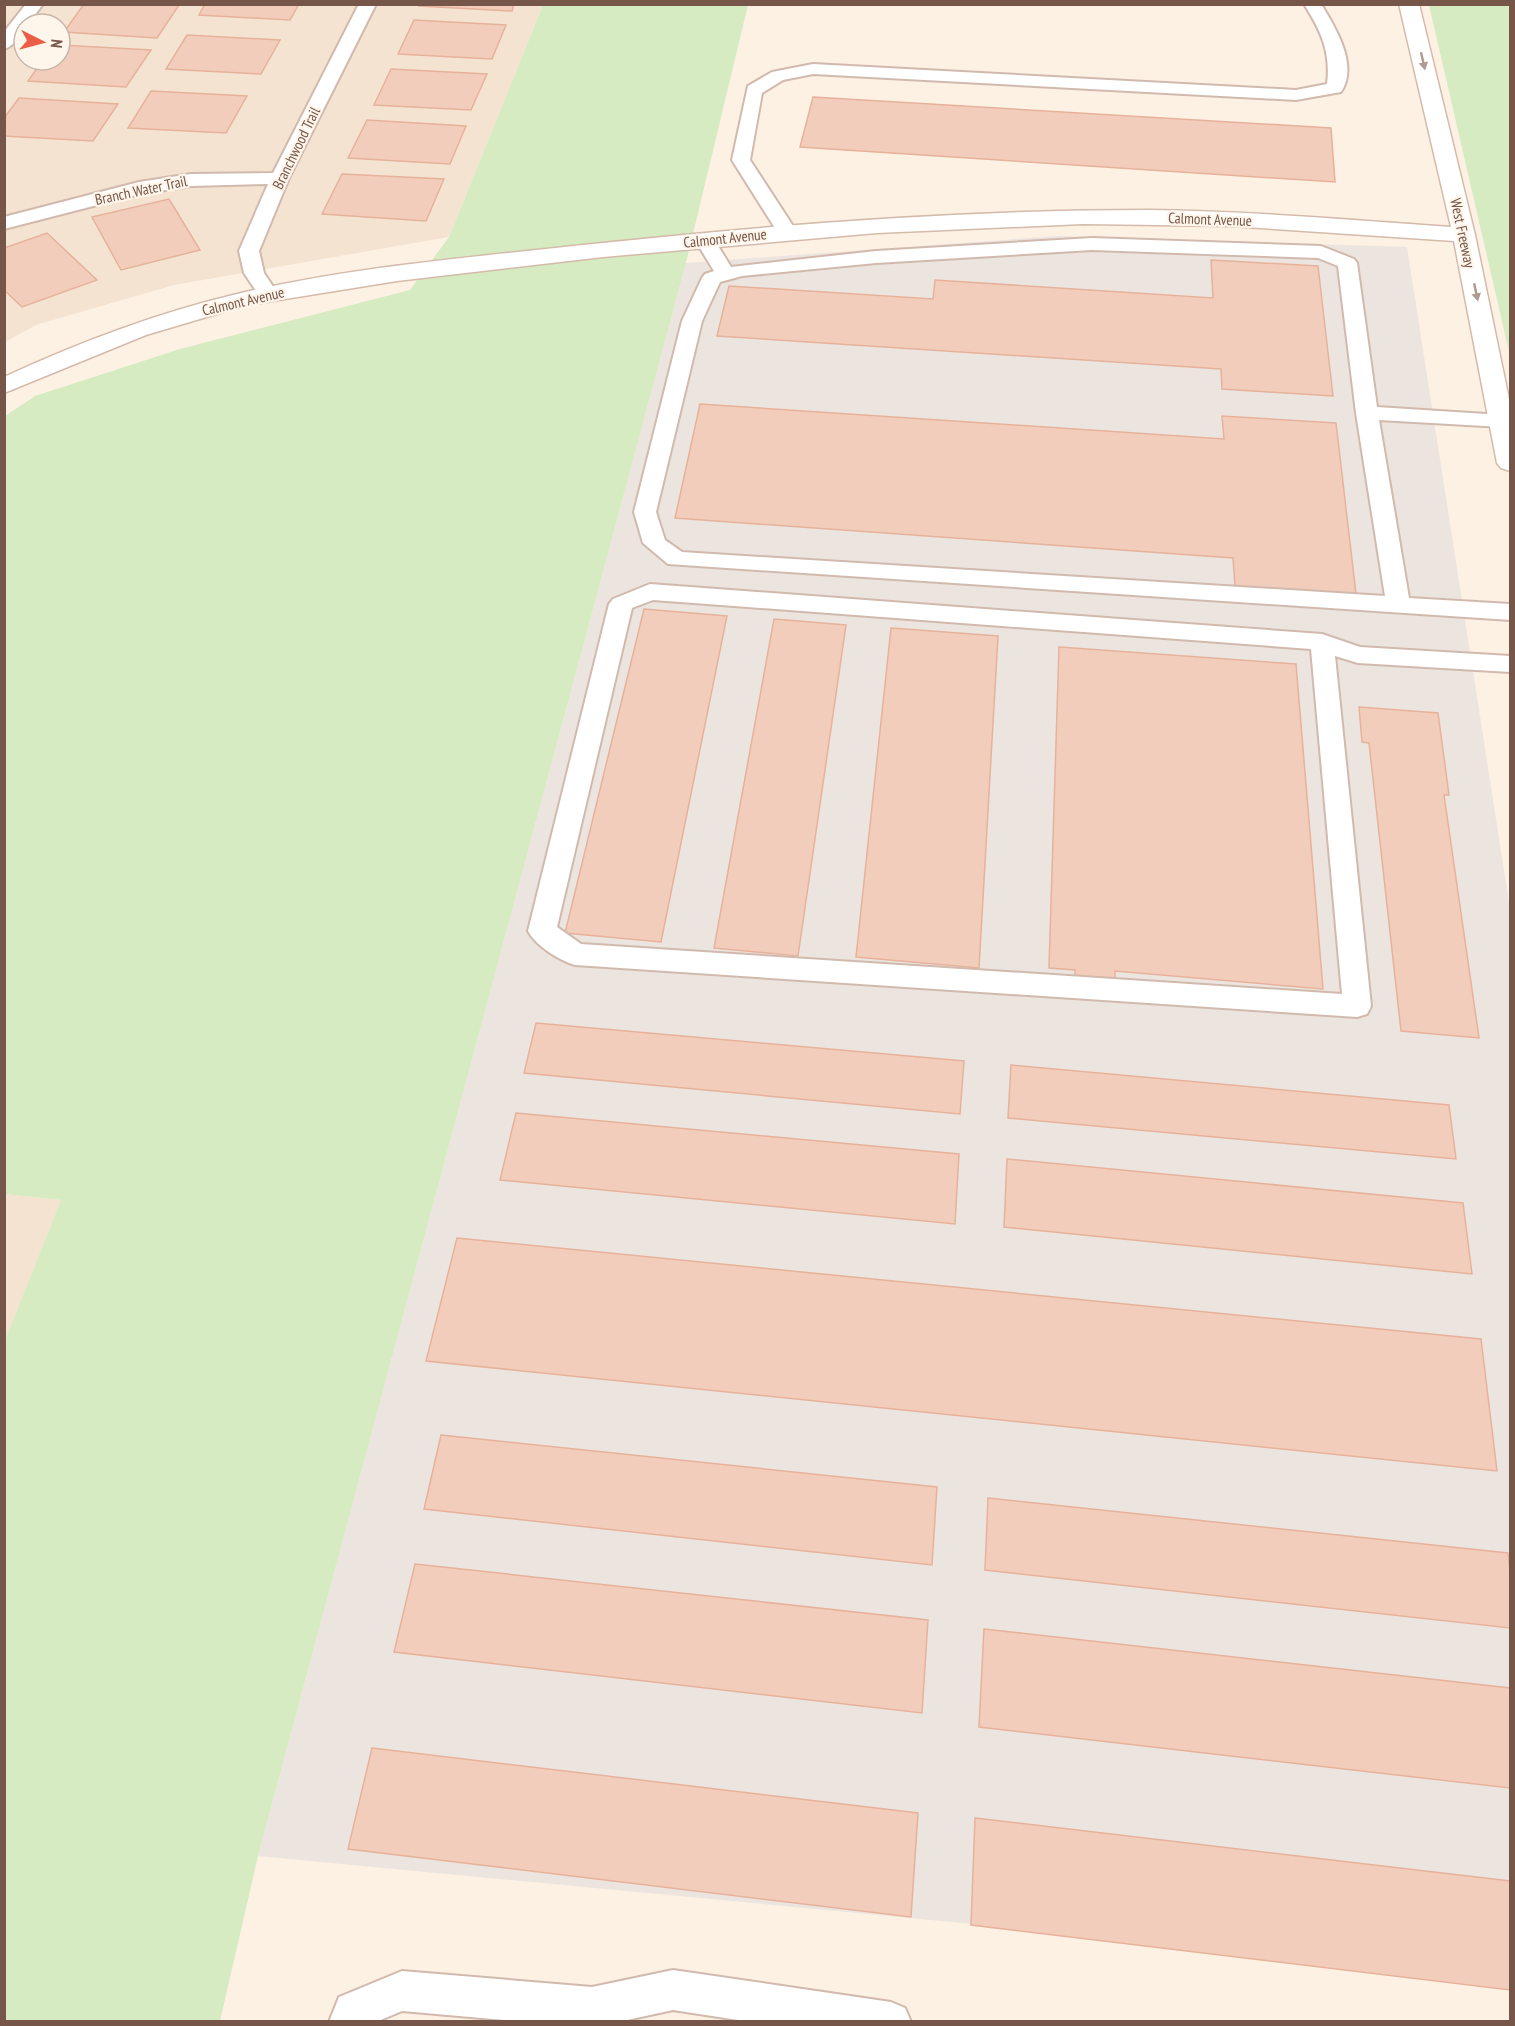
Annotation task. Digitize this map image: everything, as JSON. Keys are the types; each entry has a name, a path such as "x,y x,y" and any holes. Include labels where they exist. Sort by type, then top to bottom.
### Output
{"street":[{"name":"West Freeway","path":"1408,4 1464,235 1510,463"},
{"name":"Calmont Avenue","path":"4,386 59,360 138,330 219,305 268,294 422,269 788,232 979,219 1153,217 1227,219 1464,235"}],"lane":[{"path":"4,44 35,4"},
{"name":"Branchwood Trail","path":"268,294 255,273 249,251 280,178 368,4"},
{"path":"788,232 741,160 753,90 778,76 813,69 1296,95 1335,88 1340,65 1333,37 1312,4"},
{"name":"Branch Water Trail","path":"4,223 139,188 191,180 280,178"},
{"path":"705,240 726,274"},
{"path":"1398,606 1347,263 1321,252 1092,244 876,257 741,270 712,278 692,321 645,512 655,543 676,559 1398,606 1510,612"},
{"path":"1368,413 1502,422"},
{"path":"1322,642 1357,1006 575,954 542,931 621,604 650,592 1322,642 1358,655 1510,664"},
{"path":"349,2022 353,2011 402,1991 592,2007 673,1990 891,2022"}],"shaded area":[{"path":"5,5 543,5 449,237 174,285 36,325 5,342"},
{"path":"1058,236 1407,247 1510,909 1510,1975 258,1856 686,263"},
{"path":"5,1194 61,1200 5,1343"}],"green space":[{"path":"543,5 748,5 686,263 258,1856 220,2021 5,2021 4,1343 61,1200 5,1194 5,416 35,396 180,349 410,290 449,237"},
{"path":"1429,5 1508,5 1510,13 1510,356"}],"building":[{"path":"84,4 179,5 157,38 72,33 72,21"},
{"path":"205,4 299,4 290,20 199,15"},
{"path":"420,4 514,4 512,11 419,6"},
{"path":"414,20 506,25 492,59 398,54"},
{"path":"187,35 280,40 261,74 166,69"},
{"path":"72,46 151,50 126,87 28,81 34,72 72,72"},
{"path":"391,69 487,74 471,110 374,105"},
{"path":"151,91 247,96 226,133 128,128"},
{"path":"813,97 1331,128 1335,182 800,147"},
{"path":"19,98 118,104 93,141 4,136 4,118"},
{"path":"367,120 466,126 450,164 348,158"},
{"path":"342,174 444,179 426,221 322,214"},
{"path":"169,199 200,250 121,270 92,217"},
{"path":"47,233 97,280 22,307 4,290 4,248"},
{"path":"1211,260 1318,266 1333,396 1222,389 1221,369 717,336 729,286 933,299 935,280 1213,298"},
{"path":"700,404 1224,439 1222,416 1336,423 1356,594 1235,586 1233,558 675,518"},
{"path":"644,609 727,616 661,942 565,933"},
{"path":"774,619 846,625 798,956 714,948"},
{"path":"891,628 998,636 979,968 856,957"},
{"path":"1059,647 1296,664 1323,989 1115,971 1115,985 1075,981 1075,970 1049,968"},
{"path":"1359,707 1438,713 1449,795 1444,795 1479,1038 1401,1031 1369,743 1362,742"},
{"path":"536,1023 964,1061 960,1114 524,1073"},
{"path":"1011,1065 1449,1105 1456,1159 1008,1118"},
{"path":"516,1113 959,1154 955,1224 500,1180"},
{"path":"1007,1159 1463,1203 1472,1274 1004,1227"},
{"path":"457,1238 1481,1339 1497,1471 426,1361"},
{"path":"441,1435 937,1487 932,1565 424,1509"},
{"path":"988,1498 1508,1553 1510,1628 985,1570"},
{"path":"415,1564 928,1620 922,1713 394,1652"},
{"path":"984,1629 1510,1688 1510,1788 979,1727"},
{"path":"372,1748 918,1813 911,1917 348,1849"},
{"path":"975,1818 1510,1881 1510,1990 971,1925"}]}
